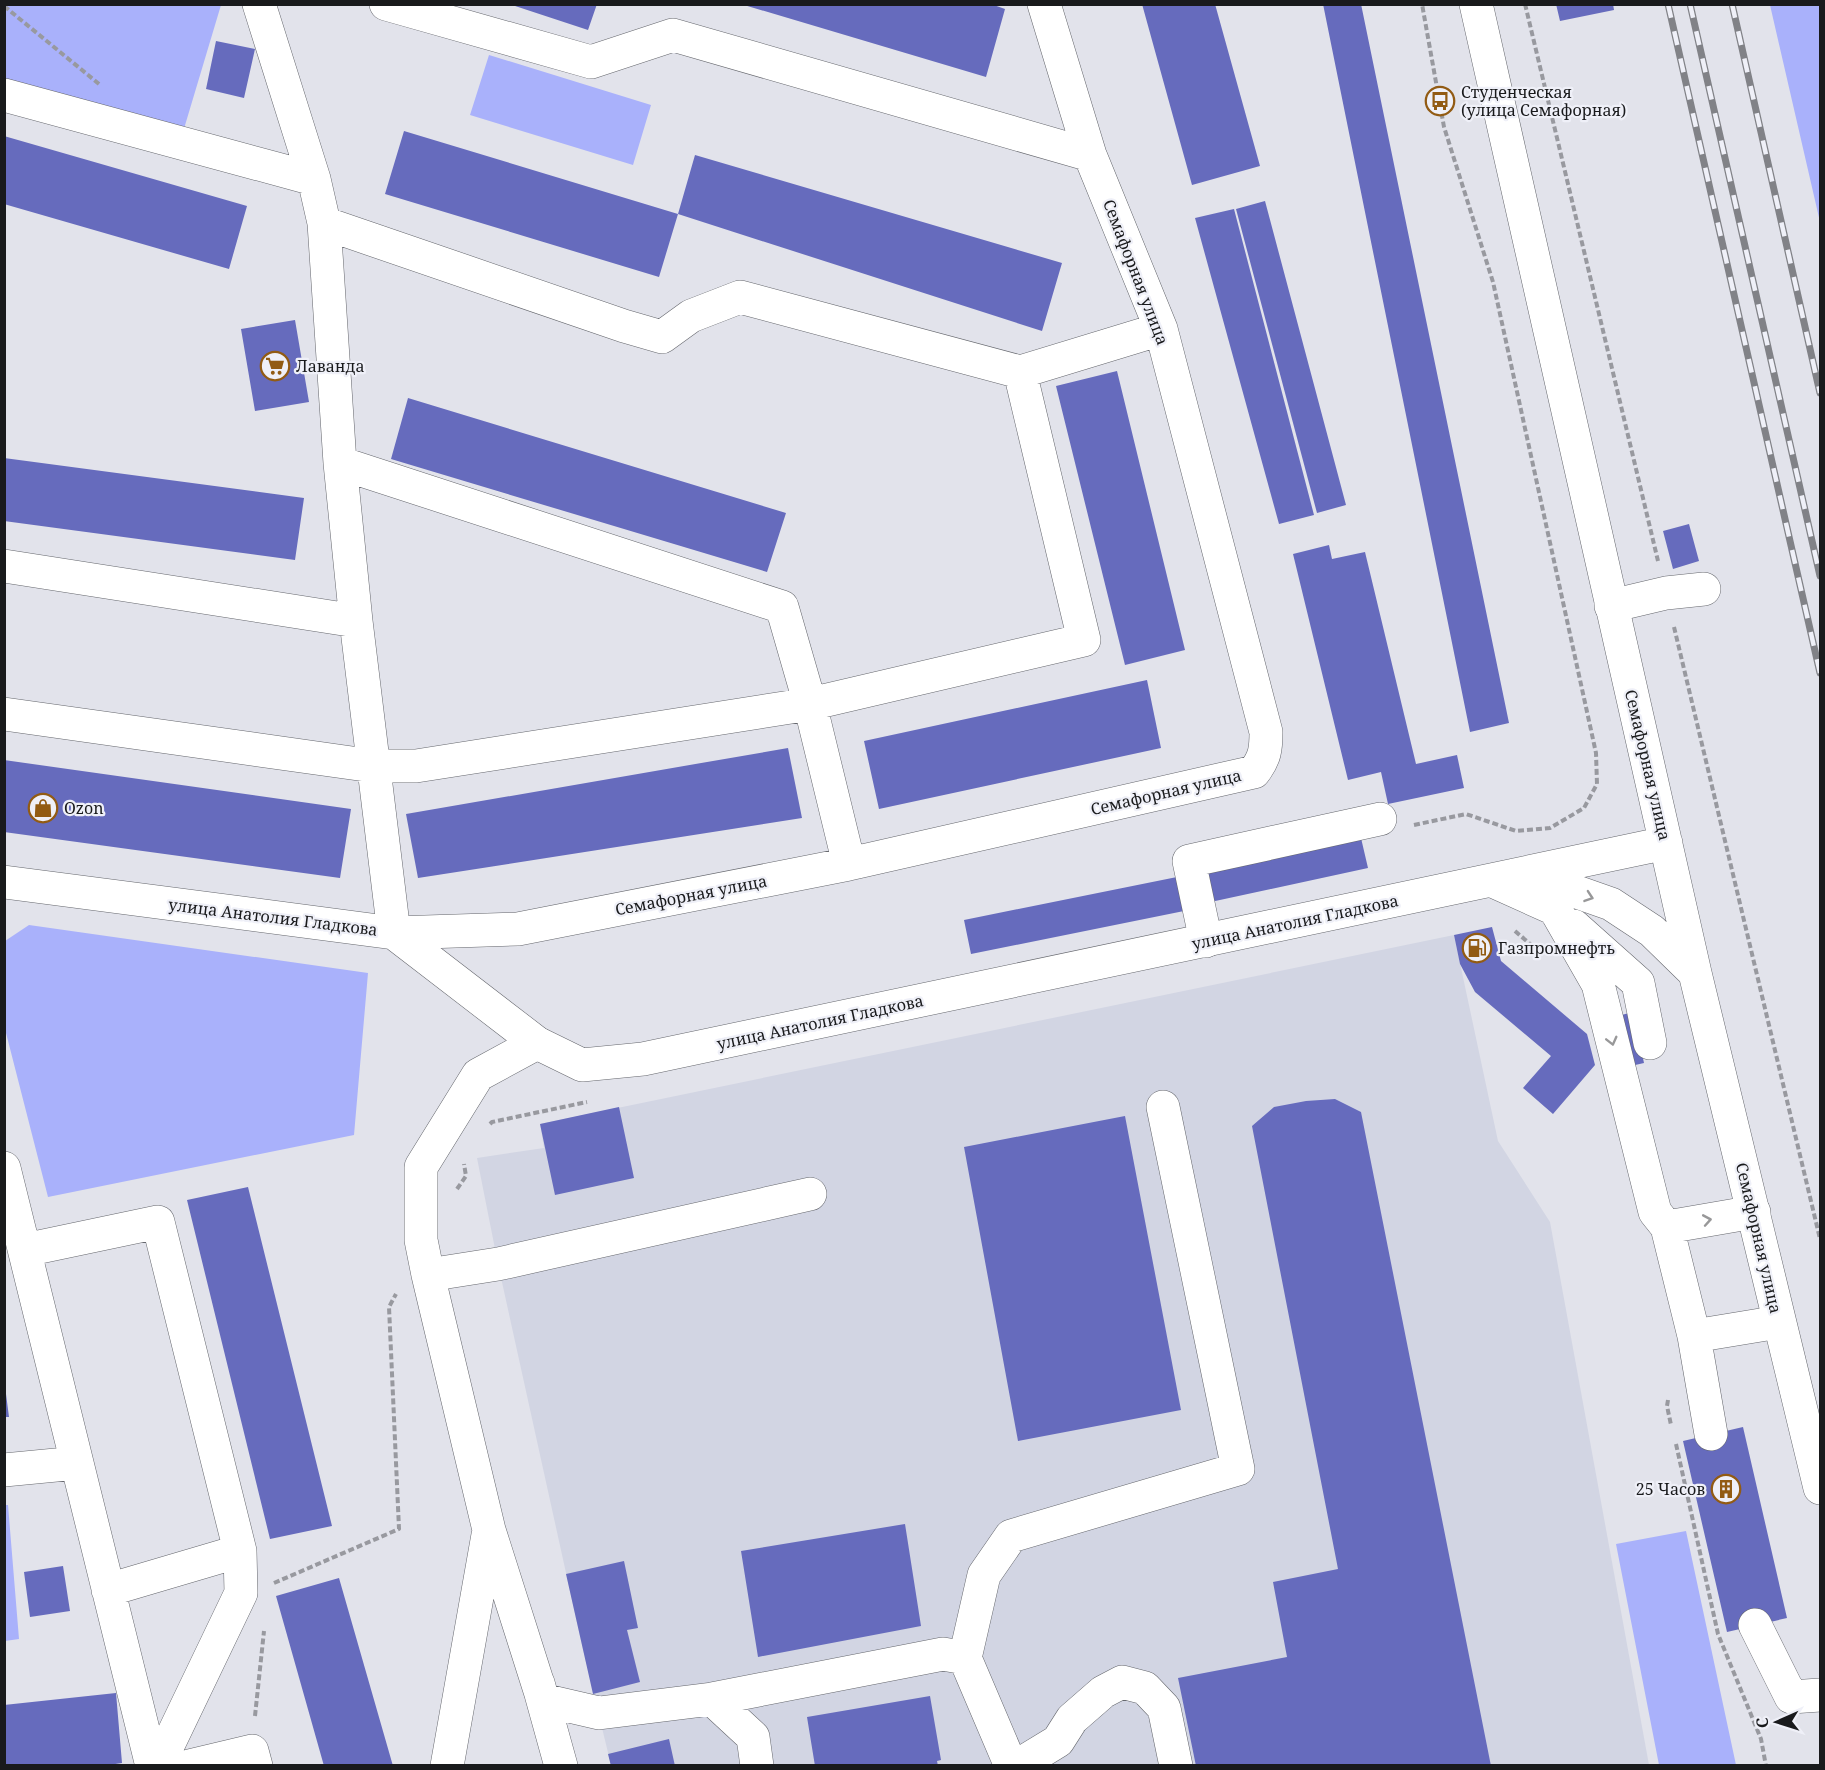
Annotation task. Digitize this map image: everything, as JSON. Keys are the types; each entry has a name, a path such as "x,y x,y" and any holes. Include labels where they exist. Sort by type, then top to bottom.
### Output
{"main road":[{"path":"259,4 314,178 324,224 340,463 356,621 394,933"},
{"path":"386,4 591,62 673,35 1090,155"},
{"name":"Семафорная улица","path":"394,933 518,929 849,864 1254,772 1262,762 1266,751 1266,732 1161,329 1090,155 1044,4"},
{"name":"Семафорная улица","path":"1476,4 1695,973 1821,1488"},
{"path":"4,95 314,178"},
{"path":"324,224 662,337 691,316 740,297 1020,372 1161,329"},
{"path":"4,714 373,766 417,766 810,704 1084,640 1020,372"},
{"path":"340,463 782,607 810,704 849,864"},
{"path":"4,566 356,621"},
{"path":"1611,606 1666,593 1704,590"},
{"path":"1206,941 1189,861 1380,819"},
{"name":"улица Анатолия Гладкова","path":"4,882 394,933 537,1043 582,1065 644,1059 1666,843"},
{"path":"1491,880 1555,909 1638,983 1650,1043"},
{"path":"1491,880 1557,885 1611,904 1652,932 1695,973"},
{"path":"1555,909 1598,984 1655,1212 1666,1227 1694,1336 1711,1434"},
{"path":"537,1043 478,1076 421,1167 421,1240 489,1530 543,1700 561,1766"},
{"path":"1011,1766 965,1658 984,1575 1011,1536 1238,1469 1163,1107"},
{"path":"4,1168 152,1766"},
{"path":"428,1275 498,1264 810,1194"},
{"path":"1666,1227 1754,1212"},
{"path":"25,1250 159,1222 240,1551 241,1593 158,1766"},
{"path":"1694,1336 1779,1322"},
{"path":"4,1470 77,1463"},
{"path":"447,1766 489,1530"},
{"path":"108,1590 240,1551"},
{"path":"1755,1625 1791,1697 1821,1695"},
{"path":"543,1700 599,1713 712,1699 943,1654 965,1658"},
{"path":"1017,1766 1062,1753 1072,1719 1103,1692 1122,1682 1145,1688 1164,1707 1176,1766"},
{"path":"712,1699 753,1737 757,1766"},
{"path":"189,1766 254,1758"}],"path":[{"path":"1413,825 1466,814 1516,831 1550,828 1584,808 1597,784 1596,753 1493,282 1444,127 1422,4"},
{"path":"4,6 105,89"},
{"path":"484,1129 492,1122 597,1100"},
{"path":"453,1194 466,1176 463,1159"},
{"path":"241,1593 268,1586 399,1529 389,1307 398,1288"},
{"path":"254,1758 264,1621"}],"shaded area":[{"path":"4,5 221,5 183,132 5,79"},
{"path":"1770,5 1820,5 1820,222"},
{"path":"489,55 651,105 633,165 470,115"},
{"path":"29,925 368,973 354,1135 48,1197 5,1029 5,941"},
{"path":"1454,935 1498,1141 1550,1222 1649,1765 611,1765 581,1641 477,1158 544,1148 540,1124"},
{"path":"5,1505 8,1505 19,1639 5,1641"},
{"path":"1686,1531 1736,1765 1659,1765 1616,1544"}],"building":[{"path":"509,4 597,4 588,30"},
{"path":"991,4 1005,9 986,77 744,5"},
{"path":"1142,4 1215,4 1260,166 1192,185"},
{"path":"1323,4 1361,4 1509,723 1470,732"},
{"path":"1556,4 1613,4 1614,10 1560,21"},
{"path":"216,41 255,49 244,98 206,89"},
{"path":"404,131 678,214 659,277 385,194"},
{"path":"4,136 247,206 229,269 4,204"},
{"path":"695,155 1062,263 1042,331 678,214"},
{"path":"1265,201 1346,505 1317,513 1236,209"},
{"path":"1234,209 1314,515 1279,524 1195,218"},
{"name":"Лаванда","path":"295,320 309,402 255,411 241,329"},
{"path":"1117,371 1185,650 1125,665 1056,386"},
{"path":"408,398 786,513 767,572 391,459"},
{"path":"4,458 304,498 295,560 4,521"},
{"path":"1689,524 1699,561 1673,569 1663,531"},
{"path":"1329,545 1332,559 1365,552 1416,764 1457,755 1464,788 1388,804 1381,772 1348,780 1293,554"},
{"path":"1147,680 1161,748 879,809 864,741"},
{"path":"788,748 802,818 418,878 406,814"},
{"path":"4,760 351,809 340,878 4,832"},
{"path":"1361,838 1368,868 1206,903 1200,874"},
{"path":"1177,877 1184,911 971,954 964,920"},
{"path":"1492,927 1501,961 1587,1034 1595,1065 1553,1114 1523,1088 1551,1056 1475,992 1460,964 1454,935"},
{"path":"1633,1012 1644,1063 1622,1068 1610,1018"},
{"path":"1335,1099 1361,1112 1491,1766 1196,1766 1178,1678 1287,1657 1273,1582 1338,1569 1252,1126 1274,1107"},
{"path":"619,1107 634,1178 555,1195 540,1124"},
{"path":"1125,1116 1181,1410 1018,1441 964,1147"},
{"path":"248,1187 332,1526 270,1539 187,1200"},
{"path":"6,1394 9,1417 4,1417 4,1395"},
{"name":"25 Часов","path":"1743,1427 1787,1618 1727,1632 1683,1441"},
{"path":"905,1524 921,1626 758,1657 741,1551"},
{"path":"624,1561 638,1628 627,1630 640,1682 593,1694 566,1574"},
{"path":"63,1566 70,1611 30,1617 24,1572"},
{"path":"339,1578 393,1766 324,1766 276,1596"},
{"path":"116,1693 122,1763 102,1766 4,1766 4,1705"},
{"path":"930,1696 941,1760 937,1761 938,1766 815,1766 807,1717"},
{"path":"669,1739 675,1766 611,1766 608,1754"}],"railway":[{"path":"1668,4 1820,673"},
{"path":"1690,4 1820,576"},
{"path":"1732,4 1820,393"}],"place":[{"name":"Студенческая (улица Семафорная)","path":"1440,101"},
{"name":"Лаванда","path":"275,366"},
{"name":"Ozon","path":"43,808"},
{"name":"Газпромнефть","path":"1477,948"},
{"name":"25 Часов","path":"1726,1489"}]}
